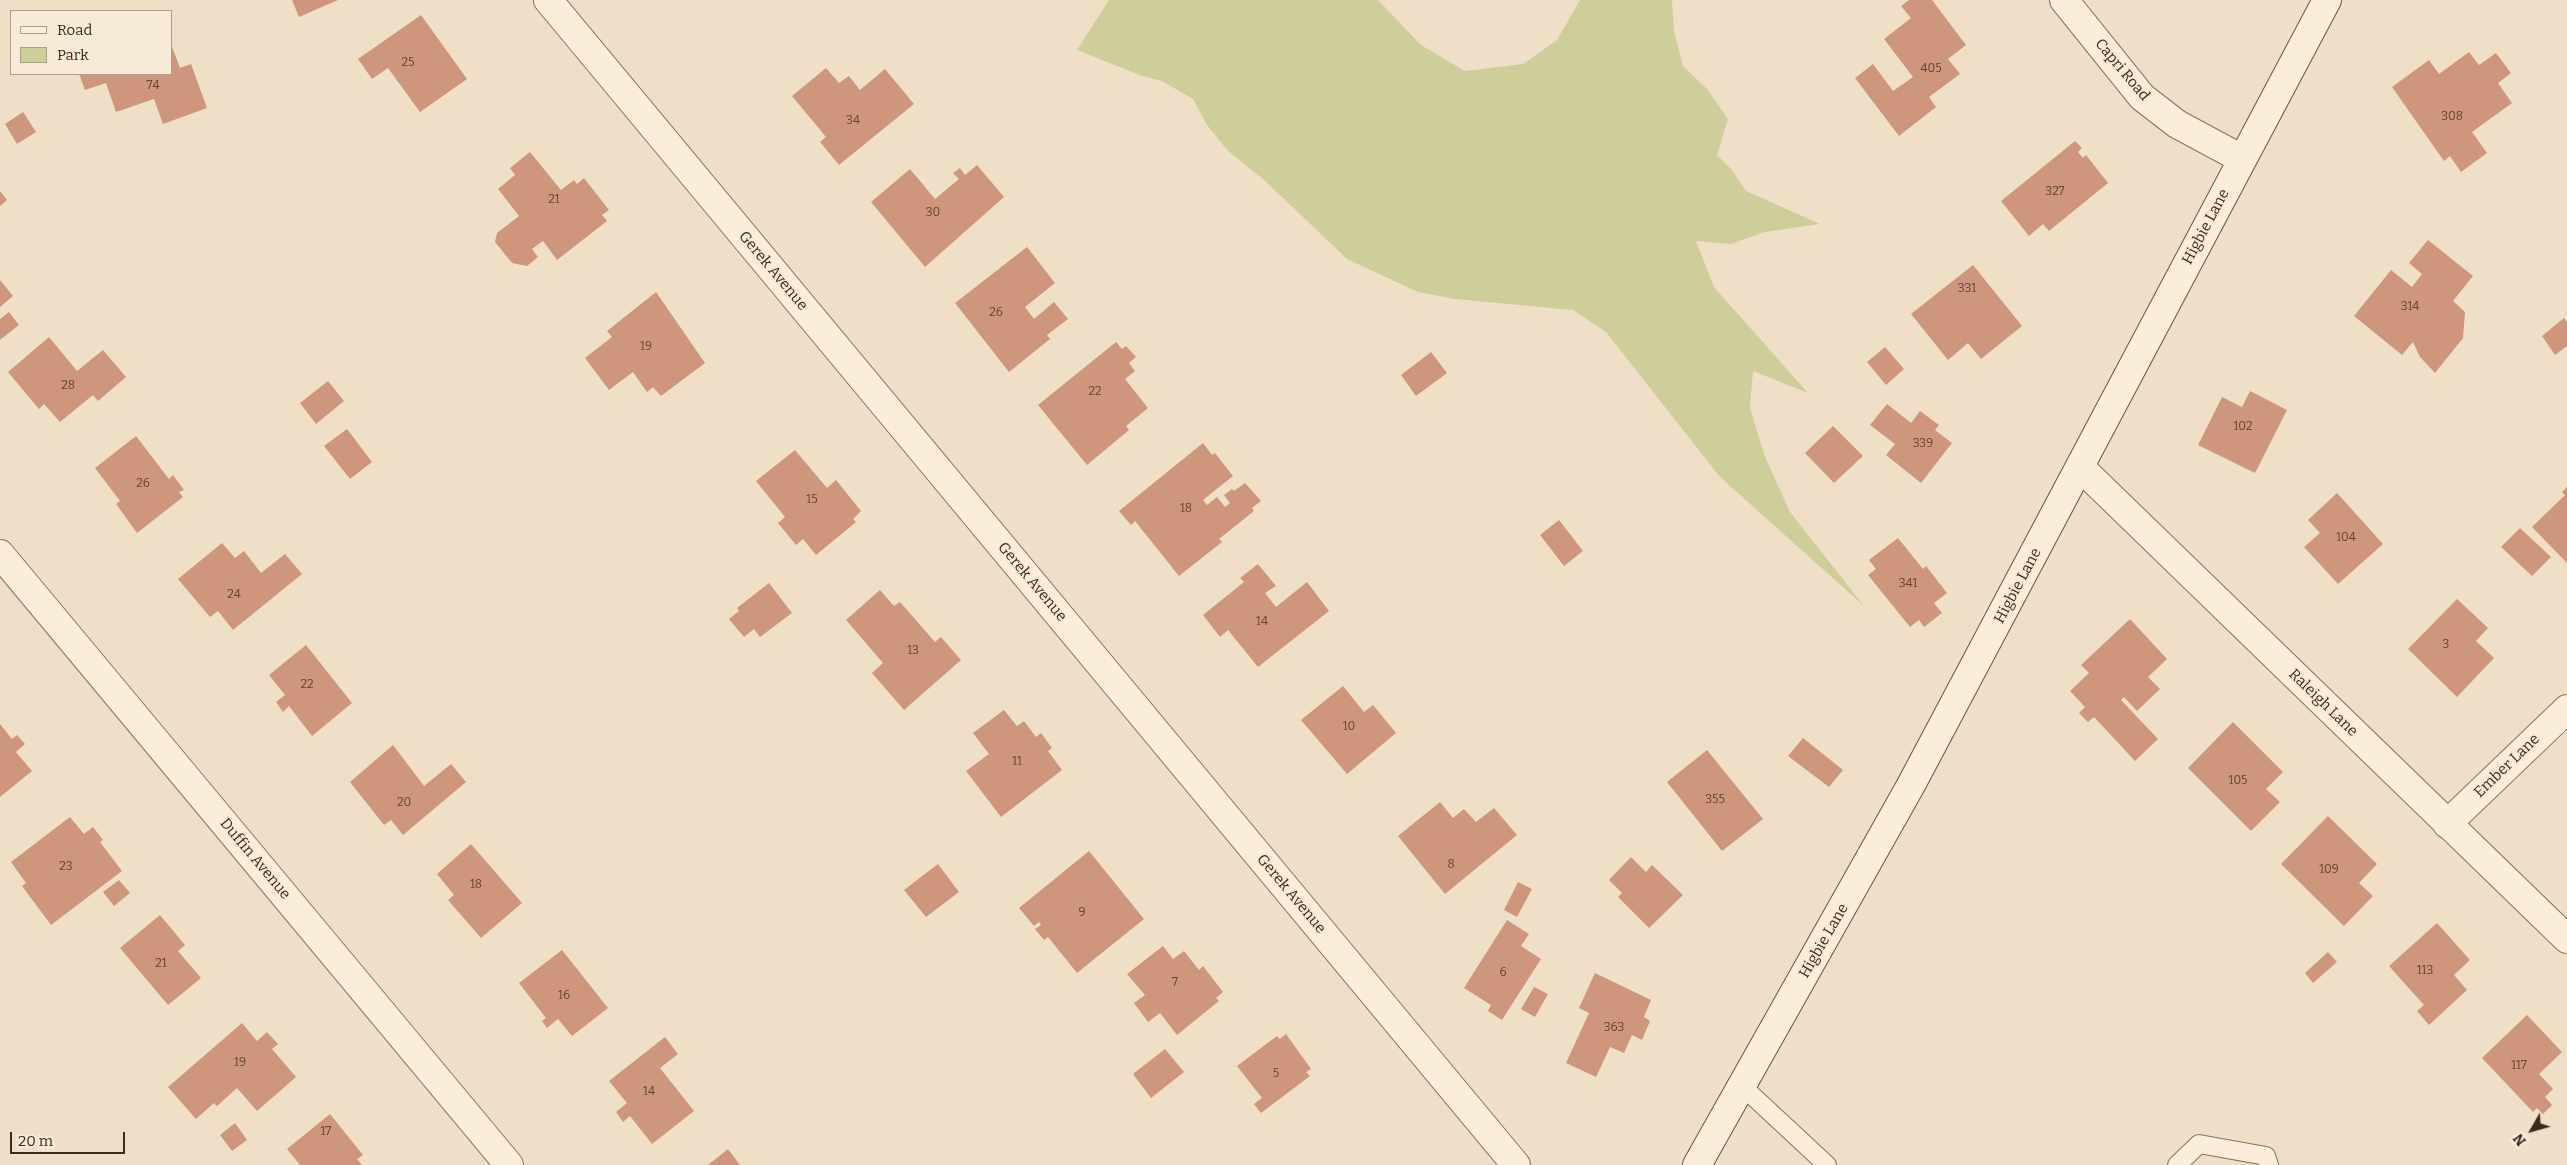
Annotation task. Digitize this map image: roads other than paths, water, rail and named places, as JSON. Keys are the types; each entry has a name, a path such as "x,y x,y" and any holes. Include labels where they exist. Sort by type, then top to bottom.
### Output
{"street":[{"name":"Gerek Avenue","path":"548,0 1516,1165"},
{"name":"Capri Road","path":"2064,0 2142,97 2177,124 2242,159"},
{"name":"Higbie Lane","path":"1697,1165 1911,785 2327,0"},
{"name":"Raleigh Lane","path":"2080,467 2567,939"},
{"name":"Duffin Avenue","path":"0,554 509,1165"},
{"name":"Ember Lane","path":"2447,824 2567,709"}],"lane":[{"path":"1742,1086 1827,1165"},
{"path":"2176,1165 2199,1144 2266,1156 2269,1165"}]}
